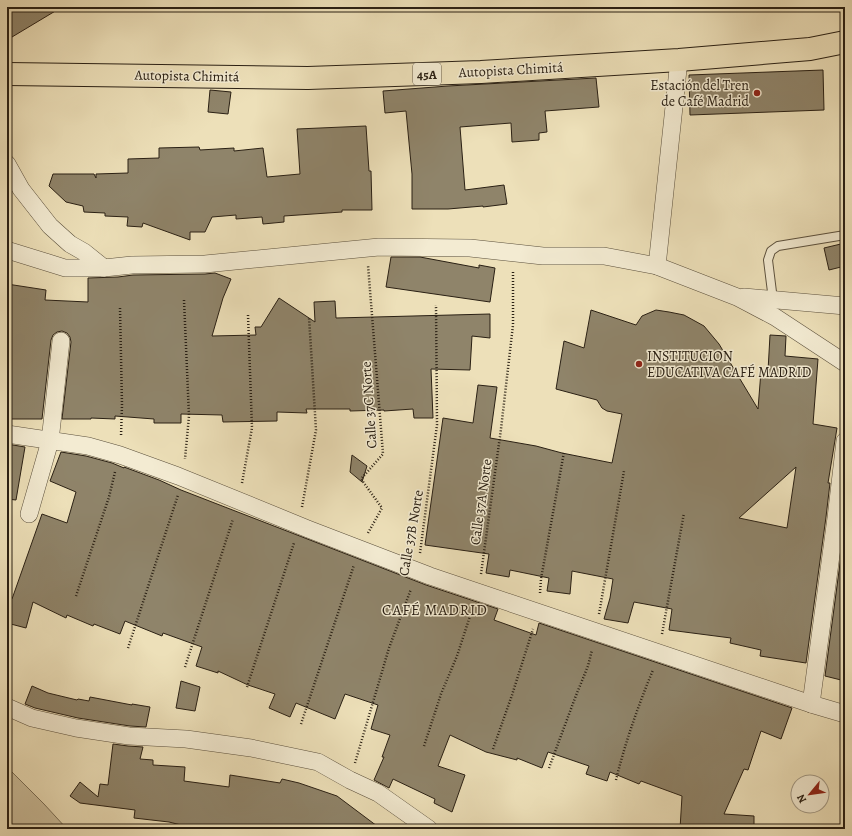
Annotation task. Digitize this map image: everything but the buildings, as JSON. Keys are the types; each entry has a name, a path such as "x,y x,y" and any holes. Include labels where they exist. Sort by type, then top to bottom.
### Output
{"highway":[{"name":"Autopista Chimitá","path":"9,78 308,78 481,72 679,60 810,49 845,42"}],"street":[{"path":"657,266 679,60"},
{"path":"7,164 21,189 50,226 70,244 84,252 104,268"},
{"path":"7,250 65,268 205,264 380,246 470,248 543,256 604,256 657,266 737,297 775,317 845,363"},
{"path":"737,297 845,306"},
{"path":"29,514 50,441 61,341"},
{"path":"7,434 88,446 120,455 178,476 308,529 418,571 811,704 845,714"},
{"path":"811,704 845,441"},
{"path":"7,707 32,718 76,728 129,736 186,739 251,748 318,762 350,780 378,793 429,829"}],"lane":[{"path":"775,317 768,260 771,251 778,246 845,235"}],"path":[{"name":"Calle 37C Norte","path":"301,724 359,549 382,508 361,479 383,454 367,248"},
{"name":"Calle 37A Norte","path":"424,746 441,694 457,656 478,592 501,429 513,325 513,253"},
{"name":"Calle 37B Norte","path":"350,780 389,648 418,571 437,425 436,305"}],"shaded area":[{"path":"7,767 44,804 67,829 7,829"}],"place":[{"name":"Estación del Tren de Café Madrid","path":"757,93"},
{"name":"INSTITUCION EDUCATIVA CAFÉ MADRID","path":"639,364"}],"district":[{"name":"CAFÉ MADRID","path":"435,610"}]}
